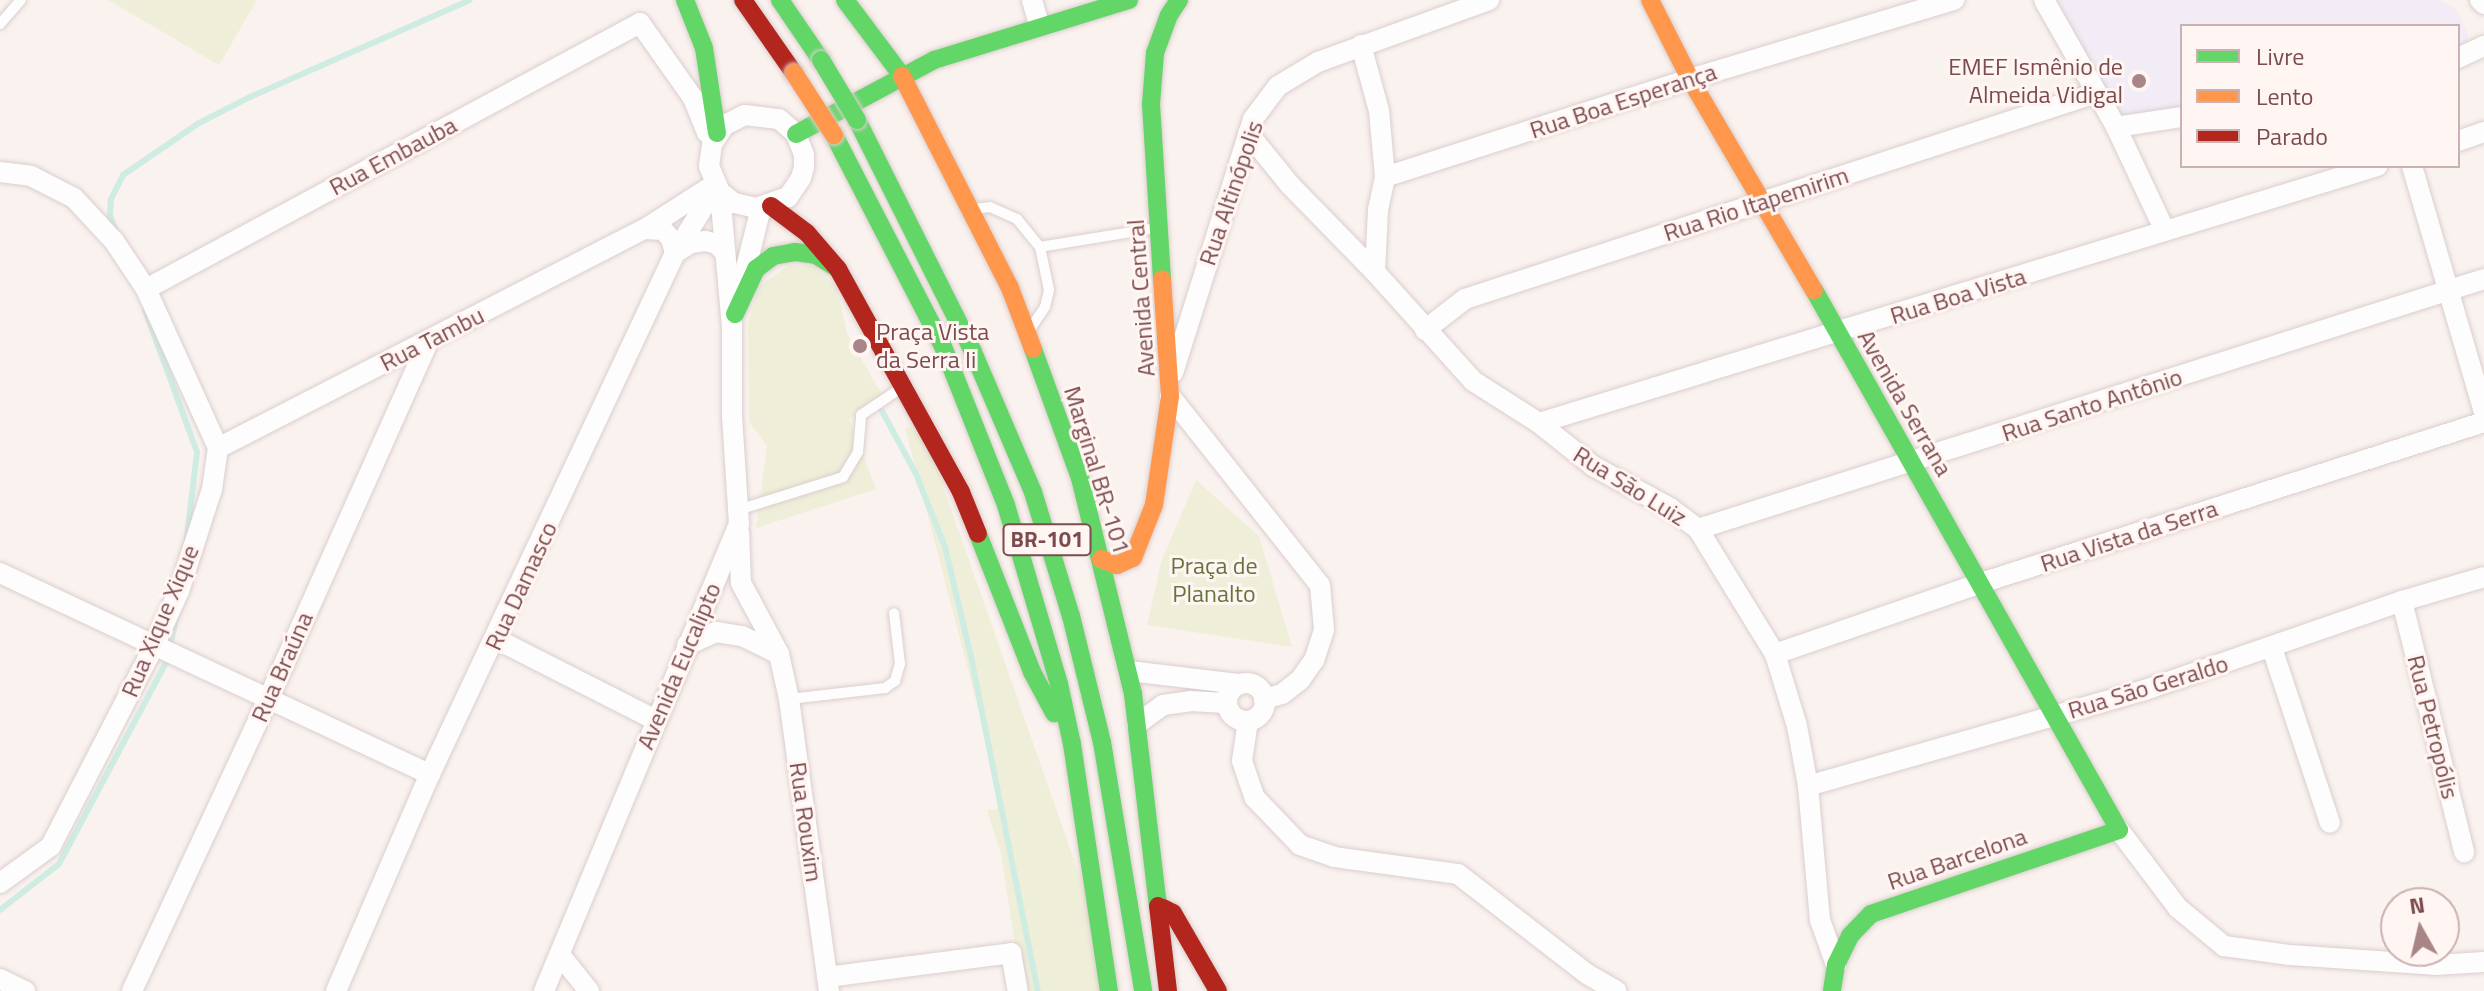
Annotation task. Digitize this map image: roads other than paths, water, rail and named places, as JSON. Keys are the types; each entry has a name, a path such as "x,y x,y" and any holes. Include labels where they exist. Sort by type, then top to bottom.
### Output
{"street":[{"path":"685,0 704,48 714,138 709,166 717,188 744,207 766,207 788,197 801,178 804,155 796,134 779,119 757,113 734,119 714,138"},
{"name":"BR-101","path":"743,0 834,135 942,344 1006,505 1055,670 1072,744 1109,991"},
{"name":"BR-101","path":"780,0 857,120 973,352 1033,492 1071,616 1102,742 1143,991"},
{"name":"Marginal BR-101","path":"845,0 902,76 1010,288 1080,478 1129,671 1168,991"},
{"path":"1032,0 1039,25"},
{"path":"796,134 934,60 1039,25 1129,0"},
{"path":"1142,0 1149,9 1155,53"},
{"name":"Avenida Central","path":"1101,559 1117,565 1133,558 1142,541 1154,505 1171,387 1151,104 1155,53 1169,15 1179,0"},
{"name":"Rua Altinópolis","path":"1171,387 1248,133 1253,119 1278,86 1318,62 1489,0"},
{"name":"Avenida Serrana","path":"1650,0 1690,79 1913,463 1978,584 2119,830"},
{"name":"Rua Boa Esperança","path":"1385,177 1690,79 1954,0"},
{"path":"2044,0 2116,127 2165,231"},
{"name":"Rua Embauba","path":"146,289 640,23 693,98 714,138"},
{"path":"1361,45 1379,111 1385,177 1378,210 1375,272"},
{"path":"2460,57 2484,46"},
{"name":"Rua Rio Itapemirim","path":"1425,330 1465,299 2096,93"},
{"path":"2116,127 2180,117"},
{"path":"2460,140 2484,132"},
{"name":"Rua São Luiz","path":"1248,133 1290,185 1375,272 1473,381 1539,423 1593,466 1670,508 1698,529 1775,654 1797,726 1808,786 1820,920 1836,965 1832,991"},
{"name":"Rua Boa Vista","path":"1539,423 2370,168"},
{"path":"2413,168 2484,412"},
{"path":"0,172 31,176 74,198 114,241 146,289 218,448"},
{"name":"Avenida Eucalipto","path":"544,991 561,956 739,517 732,416 734,320 717,188"},
{"name":"Rua Tambu","path":"218,448 645,229 717,188"},
{"name":"Rua Damasco","path":"336,991 430,774 675,253 717,188"},
{"path":"766,207 807,233 838,269 961,492 1032,672 1072,744"},
{"name":"Avenida Eucalipto","path":"734,320 766,207"},
{"path":"645,229 663,230 671,239 675,253 691,243 705,241 717,244 725,253"},
{"path":"734,320 756,269 773,256 795,252 816,255 838,269"},
{"name":"Rua Santo Antônio","path":"1698,529 2484,279"},
{"name":"Rua Altinópolis","path":"1164,286 1172,296 1183,300 1197,294"},
{"name":"Rua Braúna","path":"132,991 268,700 428,342"},
{"path":"380,366 405,388"},
{"path":"1171,387 1320,585 1324,630 1314,660 1300,680 1282,694 1264,699"},
{"name":"Rua Vista da Serra","path":"1775,654 1978,584 2484,422"},
{"name":"Rua Xique Xique","path":"0,883 51,846 153,648 179,591 212,489 218,448"},
{"name":"Rua Rouxim","path":"739,517 741,583 779,654 789,699 828,984"},
{"path":"0,573 153,648 430,774"},
{"name":"Rua São Geraldo","path":"1808,786 2054,716 2484,577"},
{"name":"Rua Petropólis","path":"2402,601 2464,852"},
{"path":"687,645 716,632 742,636 779,654"},
{"path":"496,639 656,720"},
{"path":"2272,648 2330,823"},
{"path":"1129,671 1252,685 1264,699"},
{"path":"1240,684 1230,692 1227,703 1231,715 1248,721 1258,717 1264,699"},
{"path":"1137,724 1163,705 1190,701 1227,703"},
{"path":"1248,721 1242,761 1255,798 1300,845 1334,857 1458,874 1587,974 1617,991"},
{"path":"2119,830 2178,908 2224,946 2290,955 2435,965 2484,962"},
{"name":"Rua Barcelona","path":"1836,965 1850,936 1871,914 2119,830"},
{"path":"1158,906 1173,913 1218,991"},
{"path":"828,984 1011,953 1018,991"},
{"path":"561,956 589,991"},
{"path":"0,979 25,991"}],"lane":[{"path":"0,24 21,0"},
{"path":"970,210 990,207 1017,219 1040,247 1049,290 1045,307 1027,334"},
{"path":"1040,247 1160,227"},
{"path":"739,517 843,477 858,452 861,415 902,387"},
{"path":"789,699 885,688 895,681 900,664 894,613"}],"waterway":[{"path":"116,231 110,216 111,199 123,175 199,123 250,97 470,0"},
{"path":"145,310 197,452 187,537"},
{"path":"882,411 916,474 945,547 971,657 1038,991"},
{"path":"170,647 177,615"},
{"path":"0,910 59,864 166,663"}],"place":[{"name":"EMEF Ismênio de Almeida Vidigal","path":"2139,81"},
{"name":"Praça Vista da Serra Ii","path":"860,346"}],"park label":[{"name":"Praça de Planalto","path":"1214,580"}]}
